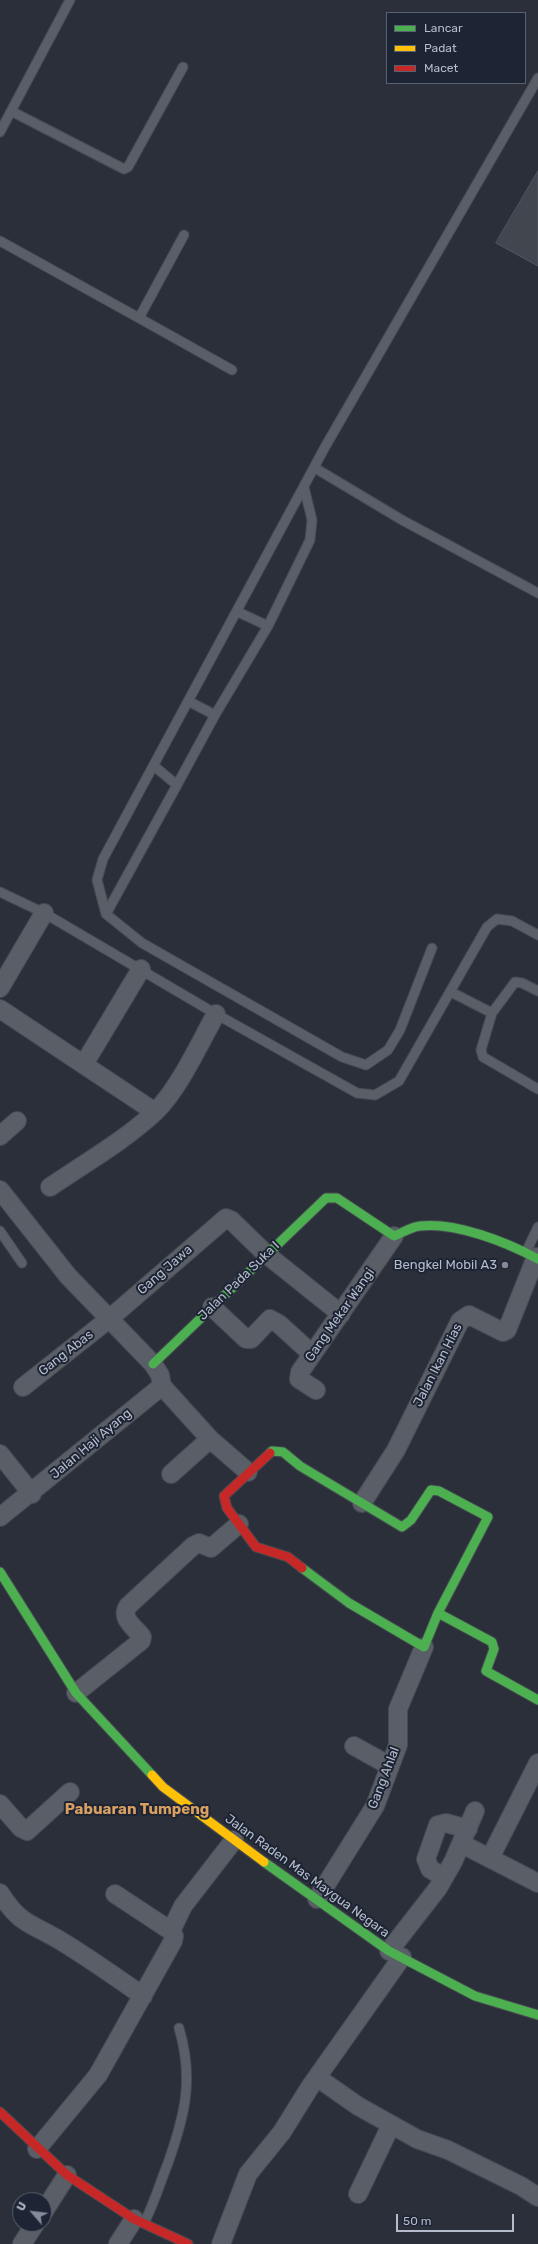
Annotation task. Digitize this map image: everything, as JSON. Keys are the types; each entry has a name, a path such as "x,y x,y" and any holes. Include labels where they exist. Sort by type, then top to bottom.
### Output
{"street":[{"path":"0,988 44,913"},
{"path":"84,1064 141,969"},
{"path":"0,1009 155,1112"},
{"path":"50,1187 126,1135 155,1112 184,1071 216,1014"},
{"path":"0,1136 16,1121"},
{"path":"0,1190 6,1208 68,1276 153,1364 160,1375 162,1386 210,1439 248,1472"},
{"name":"Jalan Pada Suka I","path":"153,1364 326,1198 337,1198 394,1236"},
{"name":"Gang Jawa","path":"109,1319 226,1218 231,1220 266,1254"},
{"path":"394,1236 419,1226 444,1226 533,1256"},
{"name":"Gang Mekar Wangi","path":"316,1390 298,1376 394,1236"},
{"path":"266,1254 341,1314"},
{"name":"Jalan Ikan Hias","path":"362,1503 396,1450 460,1321 469,1315 502,1332 507,1330 533,1256"},
{"path":"212,1307 246,1339 251,1338 270,1319 278,1324 312,1354"},
{"name":"Gang Abas","path":"23,1387 109,1319"},
{"name":"Jalan Haji Ayang","path":"0,1518 32,1494 84,1448 162,1386"},
{"path":"171,1474 210,1439"},
{"path":"278,1450 283,1452 300,1466 402,1527 407,1525 413,1518 426,1495 431,1490 439,1491 488,1518 438,1614 424,1647 349,1603 288,1557 256,1547 227,1508 224,1496 248,1472 272,1451 278,1450"},
{"path":"0,1454 32,1494"},
{"path":"76,1692 141,1641 142,1637 125,1618 124,1612 128,1606 193,1546 199,1543 211,1548 239,1524"},
{"name":"Jalan Raden Mas Maygua Negara","path":"0,1572 76,1692 163,1787 234,1840 396,1954 475,1996 536,2010"},
{"path":"438,1614 492,1642 494,1649 486,1671 538,1700"},
{"name":"Gang Ahlal","path":"317,1899 375,1806 398,1744 398,1709 424,1647"},
{"path":"354,1746 390,1766"},
{"path":"490,1858 538,1763"},
{"path":"0,1804 21,1828 27,1831 70,1792"},
{"path":"221,2244 236,2210 248,2174 282,2132 318,2078 433,1896 465,1837 475,1812"},
{"path":"444,1877 430,1868 426,1859 438,1826 446,1824 465,1837 490,1858 538,1883"},
{"path":"171,1931 183,1906 234,1840"},
{"path":"0,1893 11,1910 23,1922 61,1941 143,1996"},
{"path":"37,2149 98,2075 173,1941 174,1936 171,1931 115,1894"},
{"path":"318,2078 391,2125 417,2139 448,2150 521,2186 538,2198"},
{"path":"0,2112 37,2149 67,2175 139,2221 188,2244"},
{"path":"358,2194 391,2125"},
{"path":"52,2198 67,2175"},
{"path":"118,2244 139,2221"},
{"path":"22,2244 30,2232"}],"lane":[{"path":"0,132 70,0"},
{"path":"11,111 124,169 128,167 183,67"},
{"path":"432,948 400,1030 388,1050 366,1065 342,1057 142,943 106,914 97,880 103,859 238,612 304,487 538,78"},
{"path":"139,318 184,235"},
{"path":"0,241 232,370"},
{"path":"315,468 402,520 538,593"},
{"path":"106,914 215,715 268,626 310,540 312,520 304,487"},
{"path":"238,612 268,626"},
{"path":"188,701 215,715"},
{"path":"154,766 177,785"},
{"path":"0,892 44,913 216,1014 357,1093 375,1095 399,1081 487,927 498,919 512,921 538,935"},
{"path":"538,991 522,983 515,982 492,1013 480,1050 483,1058 538,1089"},
{"path":"450,992 492,1013"},
{"path":"533,1256 538,1227"},
{"path":"0,1231 22,1263"},
{"path":"139,2221 153,2205 182,2122 186,2102 184,2048 178,2028"}],"building":[{"path":"538,171 538,266 496,243"}],"traffic: fast":[{"path":"153,1364 326,1198 337,1198 394,1236 420,1226 449,1227 465,1230 496,1240 538,1259"},
{"path":"270,1453 272,1451 283,1452 300,1466 402,1527 411,1520 431,1490 439,1491 488,1517 438,1613"},
{"path":"302,1568 349,1603 424,1647 438,1613 492,1642 494,1649 486,1671 538,1700"},
{"path":"0,1572 76,1693 152,1775"},
{"path":"264,1862 389,1951 475,1996 538,2015"}],"traffic: slow":[{"path":"152,1775 163,1787 264,1862"}],"traffic: jam":[{"path":"270,1453 224,1496 227,1508 256,1547 288,1557 302,1568"},
{"path":"0,2112 67,2175 134,2219 188,2244"}],"place":[{"name":"Bengkel Mobil A3","path":"505,1265"}],"district":[{"name":"Pabuaran Tumpeng","path":"137,1810"}]}
